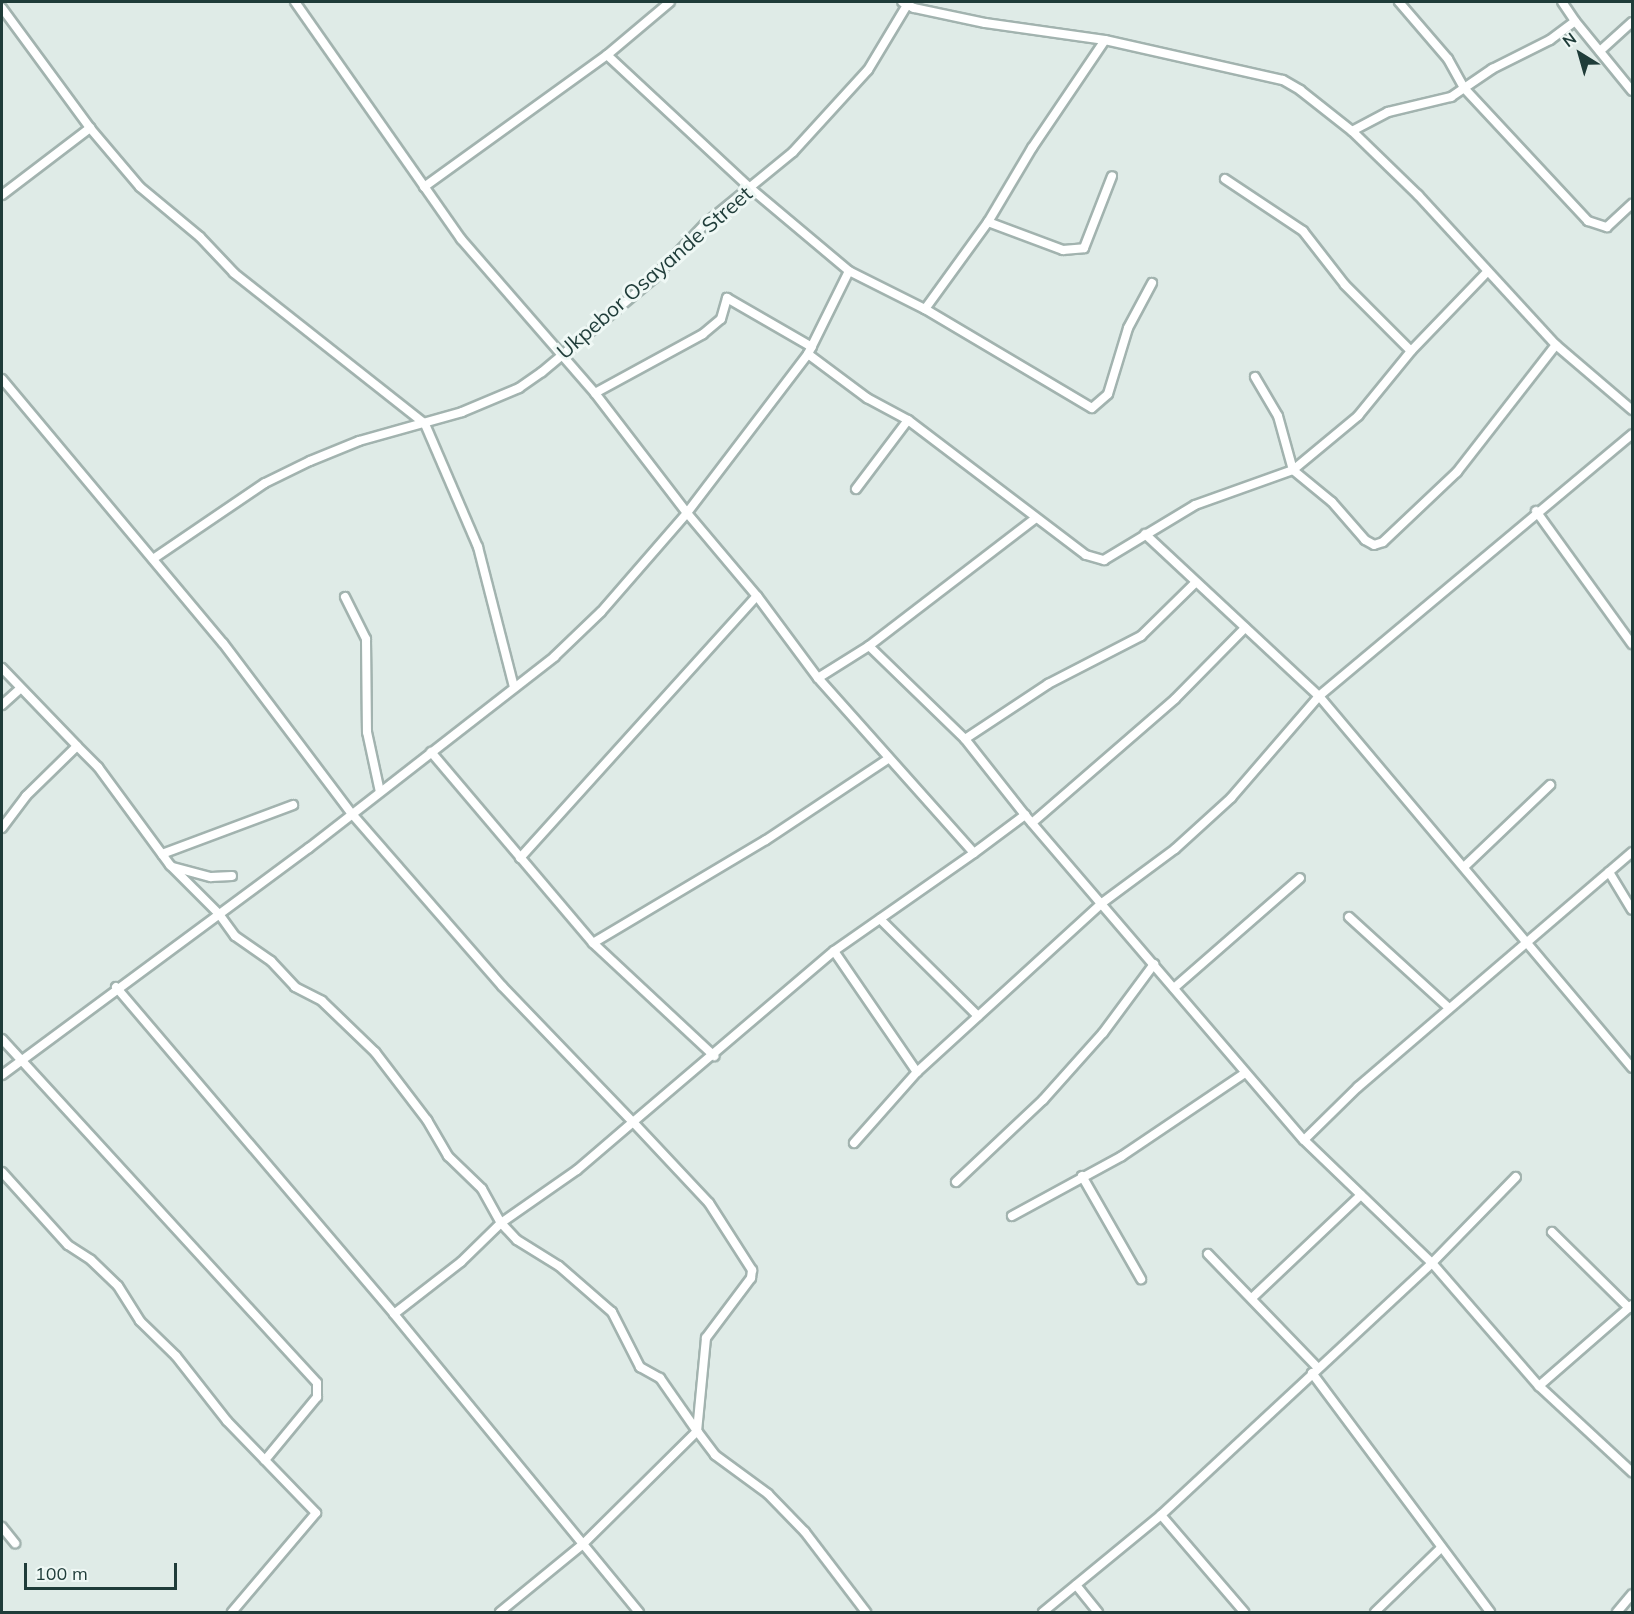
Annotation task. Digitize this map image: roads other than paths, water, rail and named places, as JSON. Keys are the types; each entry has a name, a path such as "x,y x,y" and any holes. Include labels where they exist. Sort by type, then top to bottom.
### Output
{"street":[{"path":"295,2 461,239 595,393 687,513 757,596 818,678 974,853"},
{"path":"423,187 607,55 670,2"},
{"path":"1399,2 1448,58 1464,88 1588,221 1607,227 1632,204"},
{"path":"1562,2 1632,91"},
{"path":"910,4 1105,40 1283,80 1300,90 1352,131 1418,195 1486,273 1556,345 1632,410"},
{"name":"Ukpebor Osayande Street","path":"153,559 265,483 359,441 425,424 519,388 653,279 705,224 793,152 868,70 910,4"},
{"path":"2,8 90,128 140,187 200,237 234,273 425,424 445,463 478,547 514,687"},
{"path":"1352,131 1378,116 1451,97 1492,69 1550,40 1575,21"},
{"path":"1600,51 1632,22"},
{"path":"925,309 988,222 1032,148 1105,40"},
{"path":"607,55 749,187 849,271 925,309 1092,408 1108,394 1128,328 1152,282"},
{"path":"2,195 90,128"},
{"path":"988,222 1063,250 1084,248 1112,176"},
{"path":"1225,180 1303,231 1345,285 1411,351"},
{"path":"2,1075 116,987 219,914 352,814 579,635 687,513 810,350 849,271"},
{"path":"595,393 703,334 721,319 727,298 810,350 867,398 908,420 1095,560 1104,560 1195,505 1293,470 1358,417 1411,351 1486,273"},
{"path":"1255,377 1278,416 1293,470 1332,502 1365,540 1374,545 1383,542 1456,472 1556,345"},
{"path":"2,379 223,643 352,814 502,986 709,1203 752,1270 751,1278 706,1338 697,1431 582,1545 500,1612"},
{"path":"856,489 908,420"},
{"path":"854,1143 917,1072 978,1016 1102,903 1175,849 1231,798 1319,696 1536,511 1632,434"},
{"path":"1536,511 1632,644"},
{"path":"818,678 869,646 1036,518"},
{"path":"1145,534 1319,696 1632,1068"},
{"path":"965,739 1048,684 1141,636 1196,582"},
{"path":"520,858 757,596"},
{"path":"345,597 366,639 367,732 380,792"},
{"path":"1032,823 1175,699 1245,627"},
{"path":"869,646 965,739 1025,815 1304,1140 1432,1263 1539,1386 1632,1472"},
{"path":"2,668 98,767 170,865 219,914 243,944 271,961 295,987 322,1001 375,1052 427,1120 448,1156 482,1189 501,1223 517,1240 587,1288 612,1312 640,1367 660,1378 715,1455 768,1494 805,1532 867,1612"},
{"path":"2,705 21,688"},
{"path":"2,828 26,796 76,746"},
{"path":"431,752 592,943 714,1056"},
{"path":"592,943 766,840 888,759"},
{"path":"1464,867 1550,785"},
{"path":"162,854 294,805"},
{"path":"394,1314 461,1262 501,1223 577,1170 714,1056 834,951 1025,815"},
{"path":"1304,1140 1358,1087 1632,852"},
{"path":"170,865 210,877 232,876"},
{"path":"1609,872 1632,910"},
{"path":"1174,988 1300,878"},
{"path":"1349,917 1449,1008"},
{"path":"880,919 978,1016"},
{"path":"834,951 917,1072"},
{"path":"956,1182 1043,1100 1103,1033 1154,964"},
{"path":"116,987 394,1314 639,1612"},
{"path":"2,1039 317,1383 317,1397 265,1460"},
{"path":"1012,1216 1122,1156 1245,1073"},
{"path":"2,1172 68,1245 91,1260 118,1286 140,1321 176,1356 227,1421 316,1513 232,1612"},
{"path":"1082,1176 1141,1279"},
{"path":"1043,1612 1161,1515 1432,1263 1516,1177"},
{"path":"1252,1298 1361,1195"},
{"path":"1539,1386 1630,1307 1552,1232"},
{"path":"1208,1254 1252,1298 1315,1371 1490,1612"},
{"path":"1161,1515 1244,1612"},
{"path":"2,1527 15,1543"},
{"path":"1375,1612 1442,1548"},
{"path":"1076,1585 1098,1612"},
{"path":"1617,1612 1632,1594"}]}
